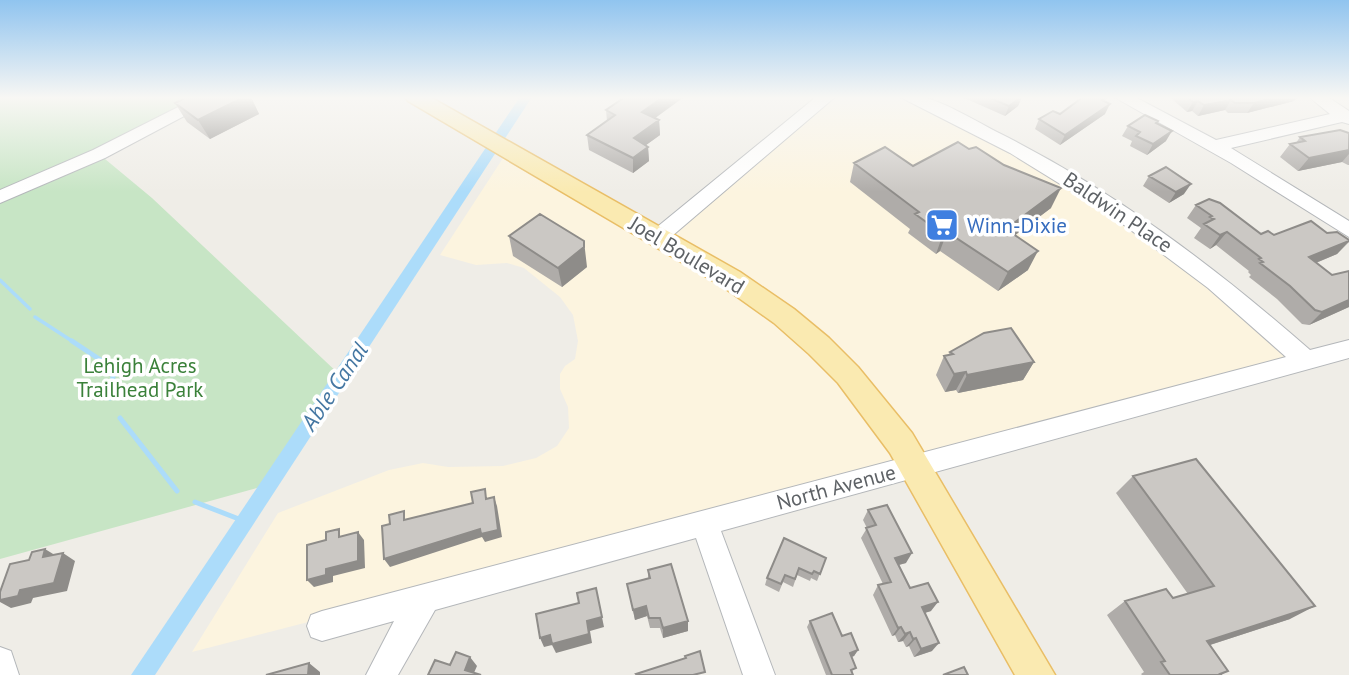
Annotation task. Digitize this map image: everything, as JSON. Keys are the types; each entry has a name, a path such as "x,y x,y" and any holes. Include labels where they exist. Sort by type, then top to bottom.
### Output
{"main road":[{"name":"Joel Boulevard","path":"469,128 749,290 819,346 877,409 916,466 1036,675"}],"street":[{"path":"0,197 99,154 150,128"},
{"path":"658,237 789,128"},
{"name":"Baldwin Place","path":"976,128 1007,143 1093,193 1175,250 1239,301 1306,361"},
{"path":"1182,128 1216,146 1349,230"},
{"path":"1216,146 1298,128"},
{"name":"North Avenue","path":"323,626 1349,349"},
{"path":"704,522 759,675"},
{"path":"382,675 398,640 426,598"},
{"path":"0,662 3,675"}],"shaded area":[{"path":"797,128 975,128 1070,175 1304,354 925,463 884,405 668,236"},
{"path":"505,155 725,283 812,349 906,468 192,652 278,513 389,470 423,463 448,467 503,466 536,458 557,446 569,428 568,407 560,389 560,374 565,366 575,359 578,341 573,315 560,297 524,268 507,263 476,265 440,255"}],"green space":[{"path":"0,128 142,128 84,157 0,193"},
{"name":"Lehigh Acres Trailhead Park","path":"99,154 152,198 341,376 268,485 0,559 0,197"}],"building":[{"path":"596,128 647,128 634,138 648,147 633,158 587,135"},
{"path":"1054,128 1074,128 1065,135"},
{"path":"1133,128 1167,128 1172,131 1153,144 1136,136 1140,132"},
{"path":"1340,130 1349,133 1349,150 1309,158 1290,144 1305,141 1300,137"},
{"path":"958,142 969,149 976,147 1004,165 1061,188 1006,229 1038,251 1008,272 947,232 943,234 915,214 919,212 854,163 885,147 913,166"},
{"path":"1166,167 1191,184 1176,192 1149,176"},
{"path":"1209,199 1220,203 1261,234 1268,231 1274,235 1311,221 1327,233 1337,232 1349,240 1309,257 1332,275 1349,271 1349,300 1322,312 1315,310 1260,263 1263,262 1259,259 1261,258 1227,232 1220,235 1204,224 1214,219 1196,205"},
{"path":"540,214 584,241 584,247 558,268 509,236"},
{"path":"1011,328 1034,362 967,375 966,372 954,374 944,356 953,354 950,352 984,333"},
{"path":"1196,459 1315,606 1207,641 1228,671 1221,675 1170,675 1161,662 1165,661 1125,601 1166,589 1173,598 1214,586 1133,476"},
{"path":"485,489 486,499 494,497 498,530 481,534 480,529 384,559 382,526 390,524 389,515 404,511 404,520 473,503 471,492"},
{"path":"887,505 912,553 895,558 910,588 928,583 938,602 922,607 939,643 921,649 910,632 905,634 901,627 898,628 878,585 891,582 866,528 876,525 868,510"},
{"path":"339,529 339,537 358,532 358,561 326,569 326,575 307,580 307,545 326,540 326,532"},
{"path":"784,538 826,558 820,574 814,571 812,574 799,568 795,579 785,575 781,584 767,578"},
{"path":"45,549 43,557 63,553 54,583 20,590 18,596 0,600 0,592 10,564 29,560 32,552"},
{"path":"671,564 688,621 663,628 660,618 649,618 646,606 633,610 627,584 650,578 648,570"},
{"path":"596,588 602,617 587,621 589,634 552,644 550,635 540,638 536,614 579,603 577,593"},
{"path":"832,613 842,636 851,633 858,650 850,653 856,668 851,670 853,675 832,675 810,621"},
{"path":"700,651 705,672 693,675 636,674 686,658 685,656"},
{"path":"456,652 470,657 465,670 481,675 428,675 435,660 450,665"},
{"path":"309,663 308,675 266,675"},
{"path":"964,667 968,675 943,675"}],"waterway":[{"name":"Able Canal","path":"142,675 505,128"},
{"path":"0,280 30,309"},
{"path":"35,317 75,343"},
{"path":"75,343 114,369 110,398"},
{"path":"120,418 177,491"},
{"path":"195,502 244,521"}],"place":[{"name":"Winn-Dixie","path":"942,225"}]}
